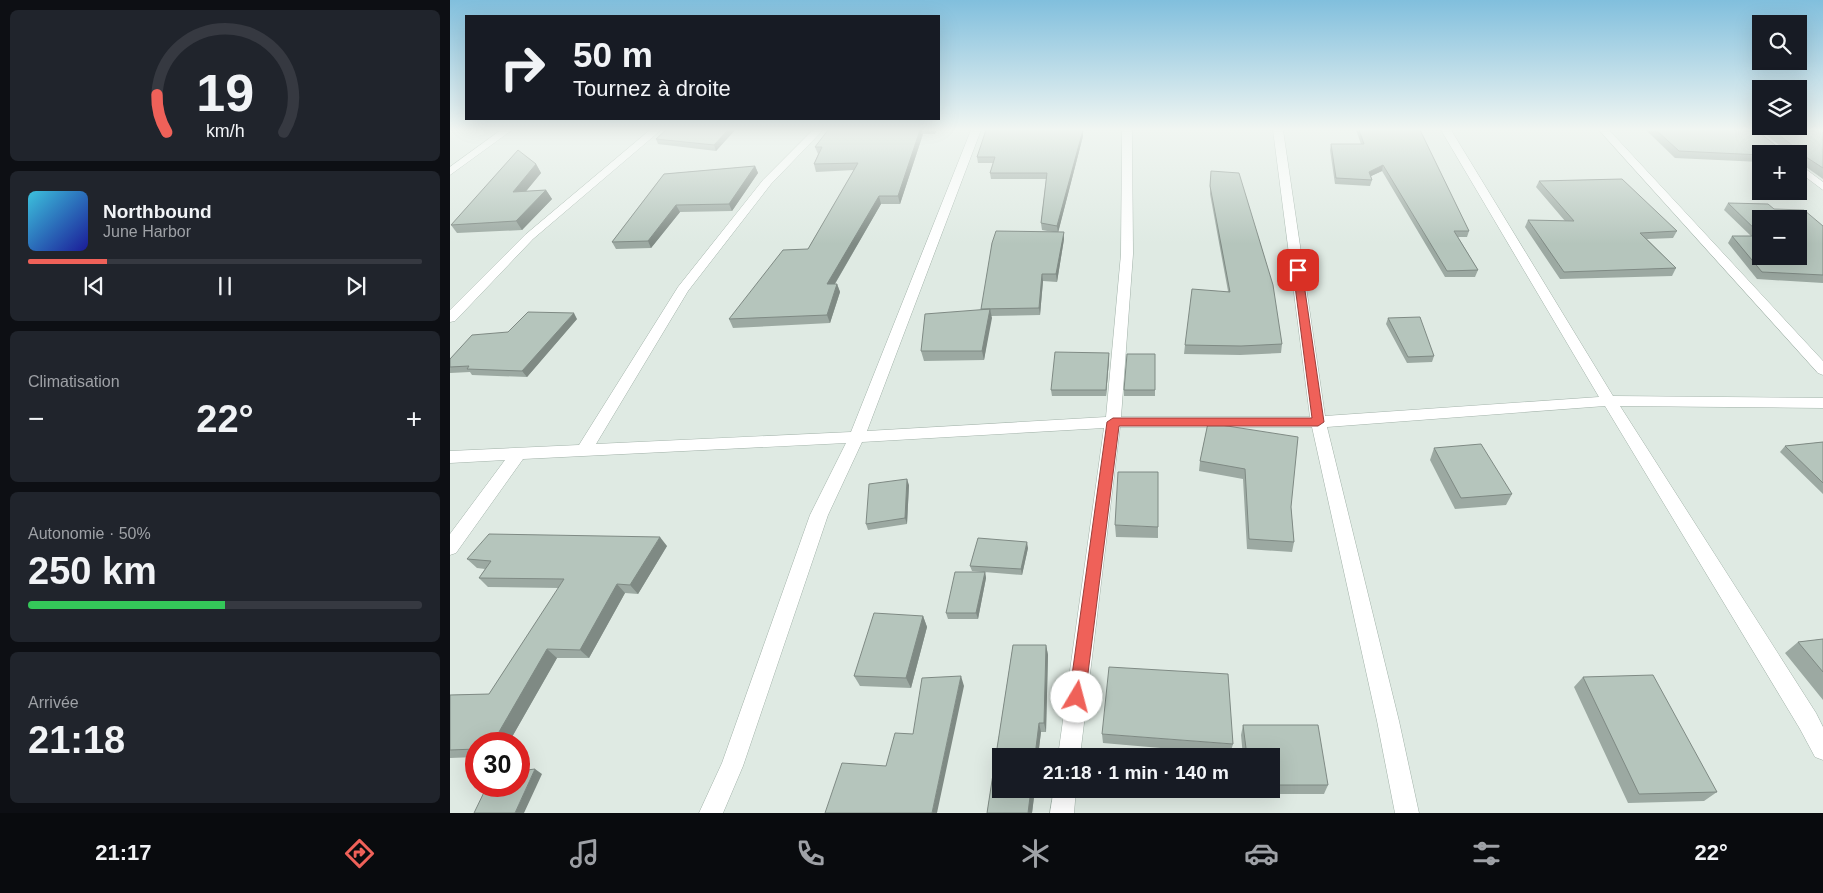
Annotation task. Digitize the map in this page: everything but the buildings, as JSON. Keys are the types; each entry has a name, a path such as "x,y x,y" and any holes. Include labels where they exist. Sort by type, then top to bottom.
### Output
{"street":[{"path":"450,318 529,237 611,168"},
{"path":"584,450 682,290 767,182 781,168"},
{"path":"711,813 732,766 819,515 857,437 961,168"},
{"path":"1070,748 1113,422 1127,254 1126,168"},
{"path":"1283,168 1318,422 1388,721 1407,813"},
{"path":"1469,168 1609,401 1823,749"},
{"path":"1639,168 1823,370"},
{"path":"1807,173 1823,186"},
{"path":"450,457 1113,422 1318,422 1609,401 1823,403"},
{"path":"450,548 518,454"},
{"path":"1062,813 1064,798"}],"route":[{"path":"1077,697 1113,422 1318,422 1298,270"}]}
